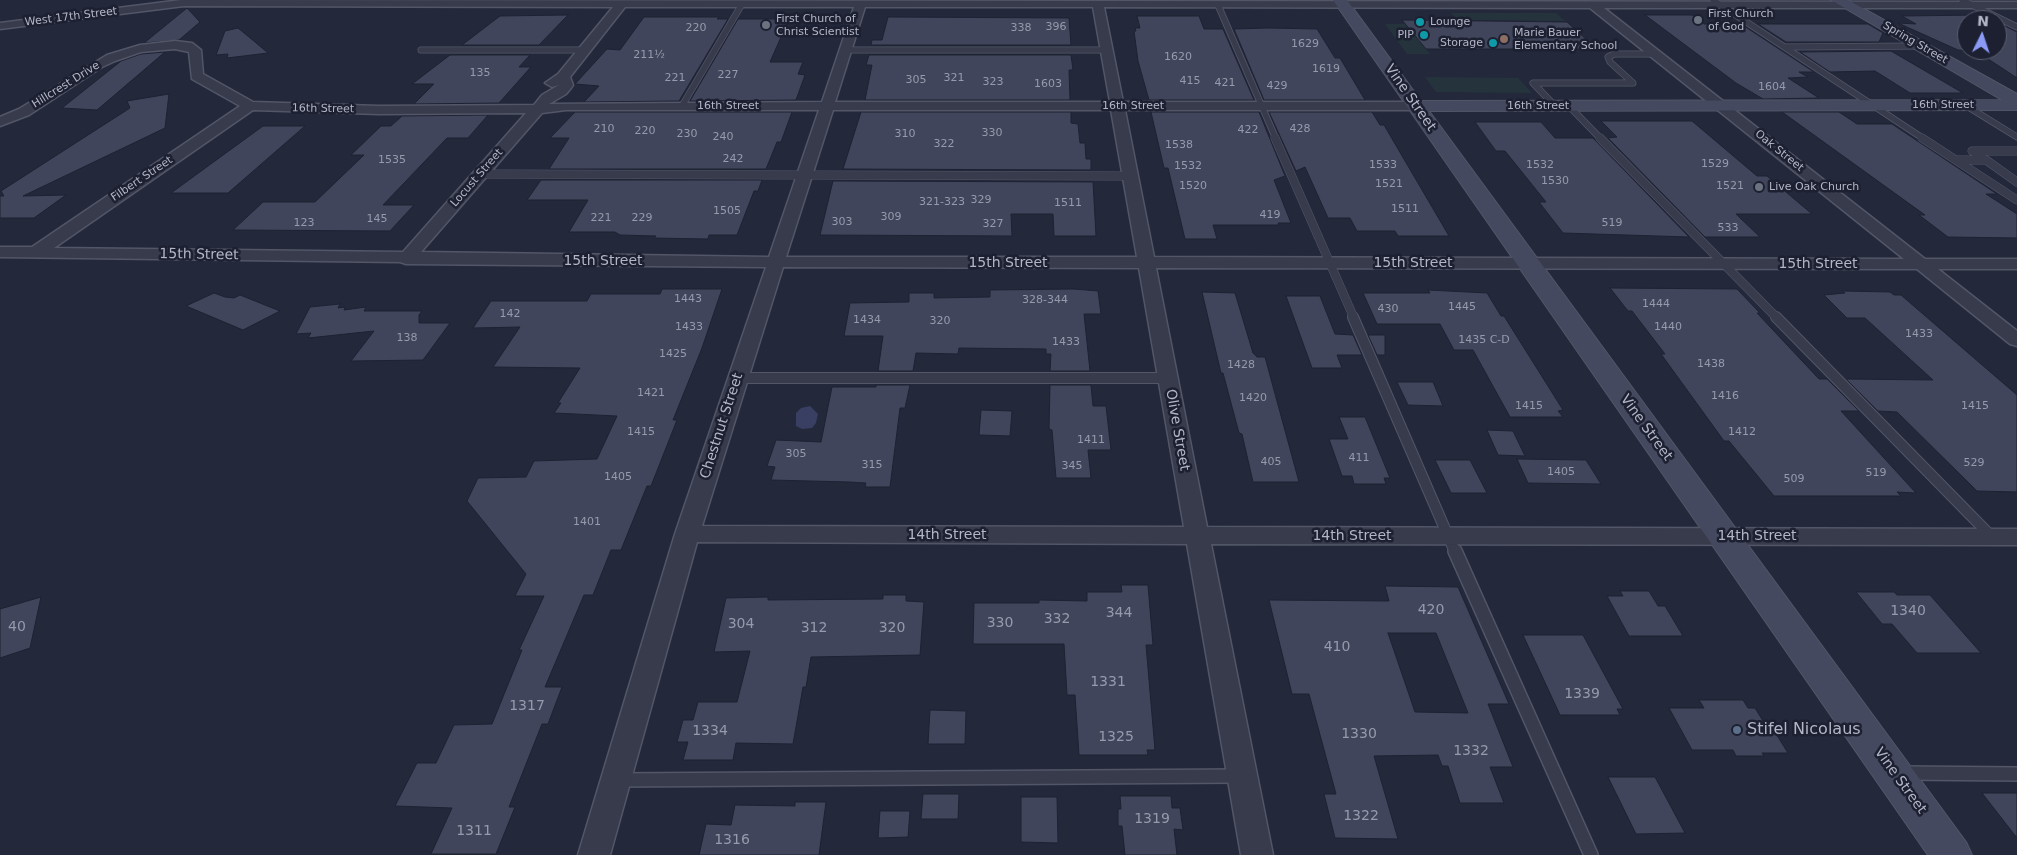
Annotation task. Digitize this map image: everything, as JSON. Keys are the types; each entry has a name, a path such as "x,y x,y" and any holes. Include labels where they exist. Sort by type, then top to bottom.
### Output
{"street":[{"name":"West 17th Street","path":"0,26 184,3 621,2 742,4 862,2 1218,5 1342,2 1966,2 2017,5"},
{"name":"Locust Street","path":"406,259 542,103 561,91 566,85 563,77 621,2"},
{"name":"Chestnut Street","path":"594,855 686,534 826,106 862,2"},
{"name":"Vine Street","path":"1342,2 1952,855"},
{"name":"Oak Street","path":"1591,2 2017,340"},
{"name":"Spring Street","path":"1842,2 2017,101"},
{"path":"48,20 82,4"},
{"name":"Olive Street","path":"1098,4 1108,50 1196,536 1258,855"},
{"name":"Hillcrest Drive","path":"0,122 24,112 98,64 124,53 157,46 188,46 195,50 197,76 250,106"},
{"name":"16th Street","path":"250,106 379,110 542,103 566,106 2017,105"},
{"name":"Filbert Street","path":"35,253 250,106"},
{"name":"15th Street","path":"0,252 406,259 776,262 2017,264"},
{"name":"14th Street","path":"686,534 2017,536"}],"lane":[{"path":"1966,2 2017,27"},
{"path":"1717,3 2017,200"},
{"path":"682,106 742,4"},
{"path":"1218,5 1260,106 1448,536 1591,855"},
{"path":"1784,47 1921,46"},
{"path":"421,50 584,50"},
{"path":"845,50 1108,50"},
{"path":"1657,54 1614,54 1608,57 1610,62 1634,83 1533,83 1562,106 1724,264 1992,536"},
{"path":"1965,105 2017,137"},
{"path":"2017,151 1972,151 2017,182"},
{"path":"1956,160 1986,160"},
{"path":"480,174 1131,176"},
{"path":"738,378 1168,378"},
{"path":"1894,773 2017,774"},
{"path":"617,780 1243,776"}],"shaded area":[{"path":"1451,13 1556,13 1565,21 1458,20"},
{"path":"1385,24 1406,24 1430,54 1407,54"},
{"path":"1425,77 1518,78 1532,93 1436,92"}],"water":[{"path":"810,406 818,414 816,423 812,428 802,429 796,426 796,413 801,408"}],"building":[{"path":"187,8 200,22 179,40 144,43"},
{"path":"568,15 539,45 462,45 500,16"},
{"path":"1645,15 1692,15 1704,24 1741,24 1814,72 1799,72 1808,77 1788,78 1819,98 1763,99 1736,83"},
{"path":"1957,15 1957,50 1898,23 1916,24 1902,16"},
{"path":"1137,16 1199,16 1204,29 1223,29 1254,100 1149,100 1138,61 1134,31 1136,31 1135,28 1140,28"},
{"path":"644,17 719,17 717,19 728,19 679,101 584,102 599,86 575,84 607,49 620,50"},
{"path":"888,17 1069,18 1071,45 871,45 872,40 882,40"},
{"path":"738,19 789,19 770,62 803,62 798,74 805,75 796,100 690,101"},
{"path":"1402,20 1567,22 1597,49 1426,49"},
{"path":"1758,24 1868,24 1883,33 1879,42 1786,42"},
{"path":"2007,27 2017,32 2017,78 1990,60 2007,60"},
{"path":"238,28 268,53 227,58 228,54 216,55 225,31"},
{"path":"1234,29 1317,29 1335,58 1340,58 1365,100 1264,100"},
{"path":"1891,51 1963,93 1910,93 1875,71 1830,72 1800,52"},
{"path":"165,52 97,110 62,108 121,61 141,54"},
{"path":"450,55 530,55 519,67 531,67 499,103 414,104 434,84 412,84"},
{"path":"869,55 1071,55 1073,70 1069,70 1070,100 865,100 872,65 866,65"},
{"path":"169,94 165,128 23,196 66,195 34,218 0,218 0,196 4,196 1,191 130,108 127,101"},
{"path":"575,112 792,112 781,142 777,142 766,169 549,169 569,138 550,138"},
{"path":"861,112 1071,112 1071,123 1078,124 1080,143 1085,143 1086,159 1091,159 1091,170 843,169"},
{"path":"1151,112 1259,112 1285,176 1274,180 1291,223 1278,223 1279,225 1213,225 1217,239 1185,239 1168,168 1164,168"},
{"path":"1269,112 1372,112 1380,125 1384,125 1449,236 1398,236 1395,231 1357,231 1350,218 1328,218 1305,167 1296,171"},
{"path":"1782,112 1839,112 1857,124 1892,124 1997,194 1986,194 2017,214 2017,238 1948,237 1919,215 1925,215"},
{"path":"488,115 468,138 447,138 383,205 414,205 390,231 233,230 263,202 315,202 364,155 351,155 381,126 391,126 402,116"},
{"path":"1601,121 1692,121 1757,176 1767,176 1812,214 1736,214 1760,237 1705,237 1608,138 1617,137"},
{"path":"1475,122 1541,122 1555,138 1593,138 1689,237 1563,233 1539,202 1546,202 1505,151 1496,151"},
{"path":"263,126 305,126 228,193 171,193"},
{"path":"541,180 762,180 758,191 754,191 737,235 709,235 708,239 654,238 656,236 620,235 615,232 569,232 588,200 527,200"},
{"path":"833,181 1093,182 1096,236 1054,236 1053,214 1011,214 1012,236 820,235"},
{"path":"1610,288 1737,289 1819,379 1827,379 1859,411 1841,411 1916,493 1897,492 1901,496 1774,496 1729,441 1724,441 1661,354 1665,354 1632,311 1628,311"},
{"path":"662,289 722,289 702,348 673,420 677,420 651,486 647,486 621,550 611,550 593,595 584,595 545,687 562,687 548,724 542,724 509,807 515,807 496,854 431,854 452,808 395,806 417,763 436,763 454,725 492,724 522,650 519,650 544,596 515,596 526,574 467,501 478,478 526,477 534,461 597,459 617,416 554,413 561,403 558,403 580,368 493,367 520,327 473,328 491,301 587,301 591,294 660,294"},
{"path":"1074,289 1098,291 1101,314 1084,314 1090,371 1050,371 1051,354 1046,354 1046,349 959,348 958,354 916,353 913,371 878,371 883,336 844,336 850,303 909,302 909,293 934,293 934,298 990,297 990,290"},
{"path":"1428,290 1487,293 1501,316 1504,316 1563,410 1558,411 1563,417 1510,417 1473,350 1454,350 1440,324 1377,324 1363,293 1430,293"},
{"path":"1843,291 1890,292 1894,295 1901,295 2017,395 2017,492 1977,491 1897,412 1878,411 1846,379 1933,380 1865,318 1847,318 1824,295 1845,293"},
{"path":"1202,292 1235,293 1253,353 1257,357 1265,357 1299,482 1253,482 1242,434 1239,433 1223,373 1221,373"},
{"path":"214,293 234,298 240,295 280,311 243,330 186,306"},
{"path":"1286,296 1320,296 1335,334 1353,335 1362,355 1337,355 1342,368 1312,368"},
{"path":"340,304 338,308 345,307 344,310 366,307 364,311 422,311 419,315 419,323 450,323 423,360 351,361 374,331 308,338 311,333 296,334 310,307"},
{"path":"1368,335 1385,335 1385,355 1377,355"},
{"path":"1397,382 1433,382 1443,406 1408,405"},
{"path":"876,385 910,385 905,408 900,408 890,487 865,487 866,483 849,482 771,480 775,467 767,466 776,440 821,442 832,387 876,387"},
{"path":"1050,385 1091,385 1093,406 1106,406 1111,450 1088,450 1091,478 1056,478 1052,430 1049,429"},
{"path":"981,410 1012,411 1010,436 979,435"},
{"path":"1339,417 1365,417 1390,478 1384,478 1386,484 1354,484 1352,476 1342,476 1329,439 1348,439"},
{"path":"1487,430 1513,431 1525,456 1498,455"},
{"path":"1517,459 1586,460 1601,484 1528,483"},
{"path":"1435,460 1470,460 1487,493 1451,493"},
{"path":"1121,585 1148,585 1153,645 1146,645 1155,750 1147,750 1148,755 1079,755 1075,695 1067,695 1064,644 973,644 974,603 1039,603 1039,600 1087,601 1087,592 1122,592"},
{"path":"1385,586 1458,587 1509,704 1488,704 1513,767 1490,767 1504,803 1460,803 1448,766 1442,766 1438,755 1374,756 1398,839 1335,838 1324,794 1336,794 1309,694 1292,694 1269,600 1389,601","holes":["1388,633 1436,633 1468,713 1415,712"]},
{"path":"1620,591 1649,591 1658,606 1665,606 1683,636 1629,636 1607,596 1623,596"},
{"path":"1856,592 1894,592 1897,595 1930,595 1981,653 1917,653 1892,624 1882,624"},
{"path":"883,595 906,595 906,601 924,602 920,655 811,657 806,687 803,687 793,744 736,743 733,760 683,760 688,742 677,742 683,720 693,720 698,702 737,702 750,651 714,652 726,598 768,597 768,600 883,599"},
{"path":"41,597 30,648 0,658 0,609"},
{"path":"1523,635 1583,635 1623,709 1617,709 1620,715 1560,715"},
{"path":"1699,700 1743,700 1748,708 1755,708 1768,729 1773,729 1788,753 1762,753 1764,756 1736,756 1733,750 1692,750 1669,708 1704,708"},
{"path":"930,710 966,711 965,744 928,744"},
{"path":"1608,777 1655,777 1685,833 1636,834"},
{"path":"1982,793 2017,793 2017,838"},
{"path":"923,794 959,794 958,819 921,819"},
{"path":"1120,796 1171,796 1172,808 1180,808 1183,830 1174,829 1177,855 1125,855 1122,826 1118,826 1118,809 1121,809"},
{"path":"1021,797 1057,797 1058,843 1021,842"},
{"path":"795,802 826,802 819,855 699,855 706,824 731,825 735,805 795,806"},
{"path":"880,811 910,811 908,837 878,838"}],"place":[{"name":"First Church of God","path":"1698,20"},
{"name":"Lounge","path":"1420,22"},
{"name":"First Church of Christ Scientist","path":"766,25"},
{"name":"PIP","path":"1424,35"},
{"name":"Marie Bauer Elementary School","path":"1504,39"},
{"name":"Storage","path":"1493,43"},
{"name":"Live Oak Church","path":"1759,187"},
{"name":"Stifel Nicolaus","path":"1737,730"}]}
